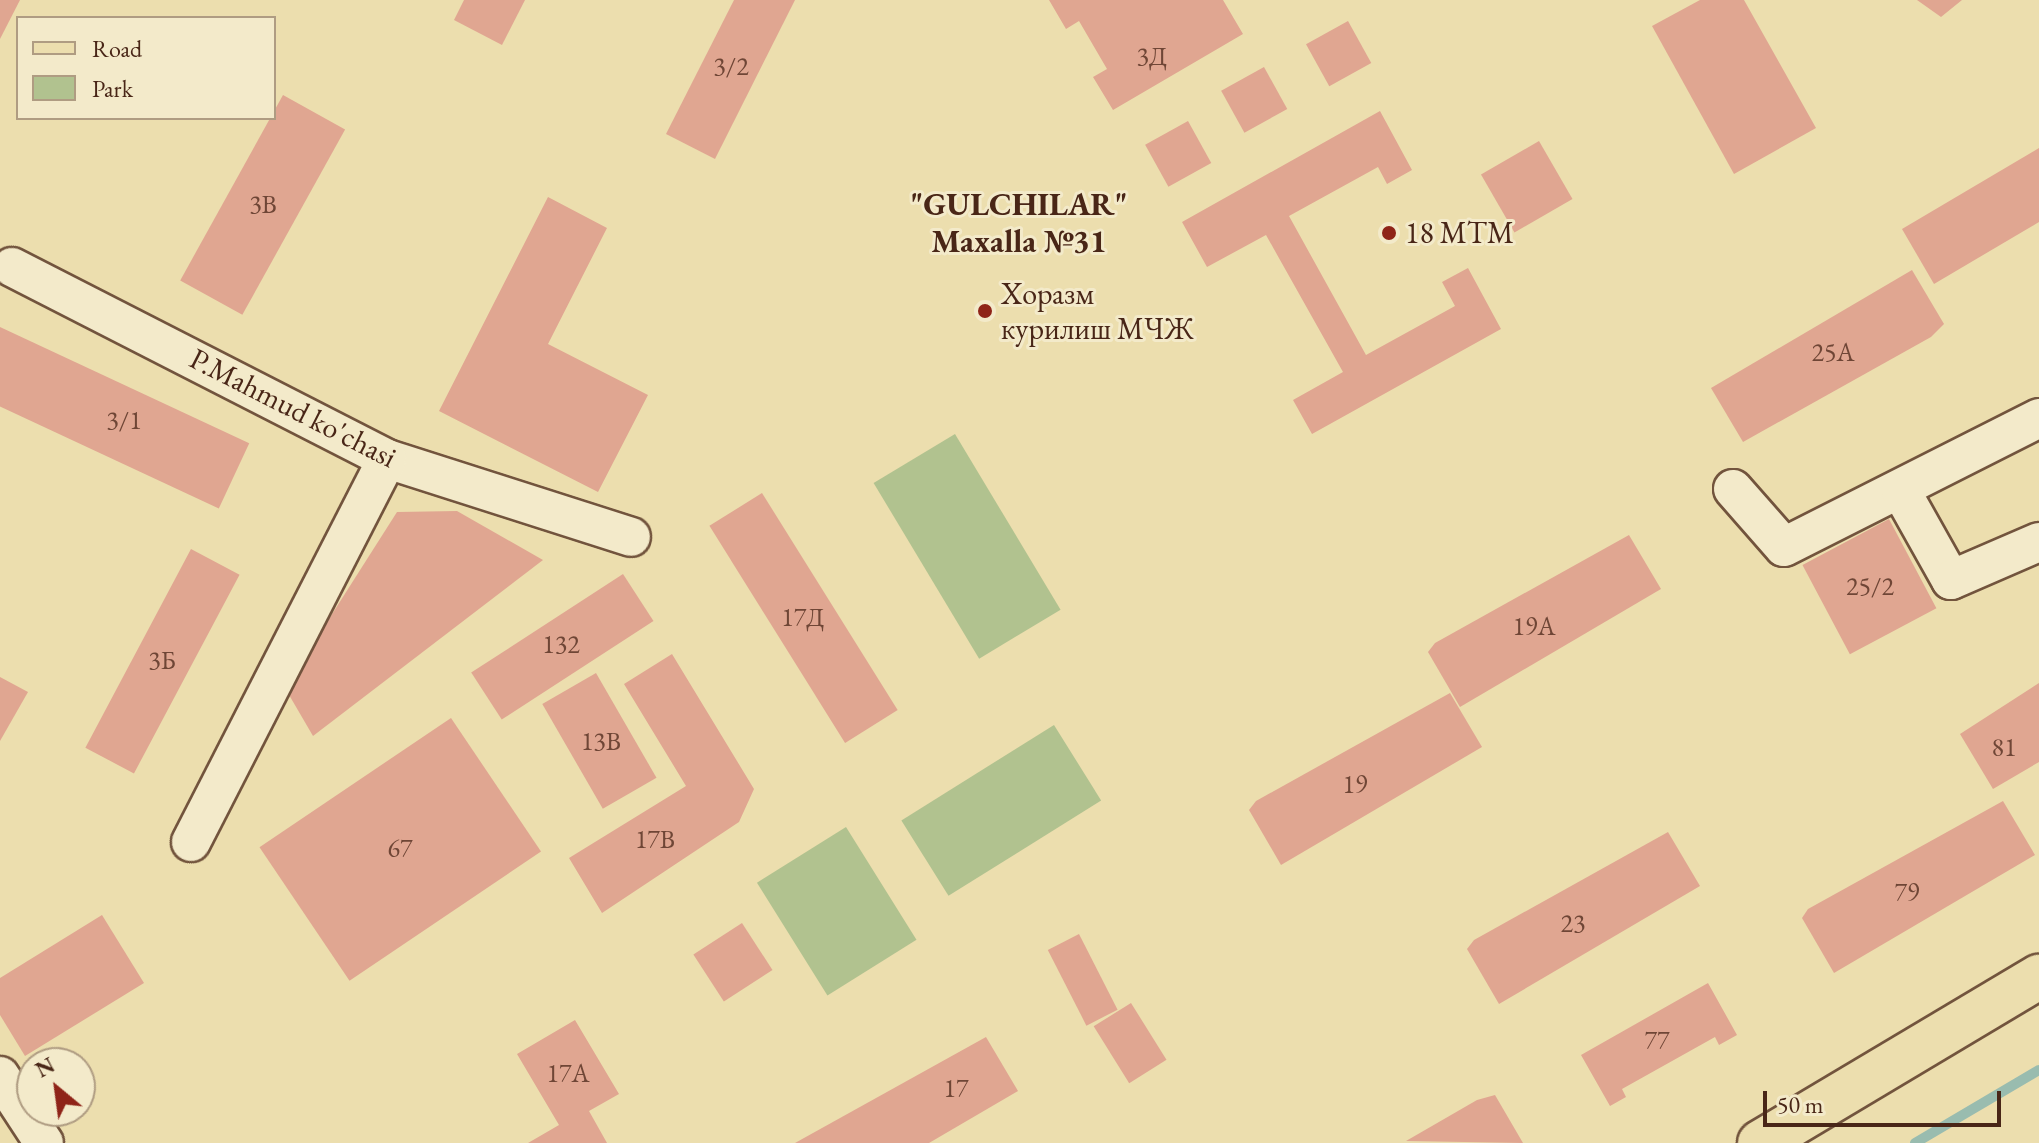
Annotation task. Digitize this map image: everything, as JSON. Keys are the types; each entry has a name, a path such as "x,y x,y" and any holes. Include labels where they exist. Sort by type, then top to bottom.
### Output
{"main road":[{"path":"1760,1143 2039,977"}],"street":[{"name":"P.Mahmud ko'chasi","path":"12,267 387,459 631,537"},
{"path":"1733,489 1784,547 1901,491 2039,418"},
{"path":"191,842 387,459"},
{"path":"1901,491 1951,580 2039,542"},
{"path":"0,1076 44,1143"}],"green space":[{"path":"955,434 1061,610 979,659 874,483"},
{"path":"1054,725 1101,800 949,896 901,820"},
{"path":"846,827 916,940 827,995 757,883"}],"building":[{"path":"0,0 20,0 0,39"},
{"path":"464,0 525,0 502,45 454,20"},
{"path":"734,0 795,0 715,159 666,134"},
{"path":"1049,0 1223,0 1243,34 1113,110 1093,77 1107,69 1079,21 1066,29"},
{"path":"1700,0 1744,0 1816,128 1734,174 1652,26"},
{"path":"1917,0 1962,0 1941,17"},
{"path":"1348,21 1371,63 1329,86 1306,44"},
{"path":"1264,67 1287,109 1244,133 1221,91"},
{"path":"283,95 345,129 242,315 180,280 269,120 276,120 276,108"},
{"name":"18 MTM","path":"1380,111 1412,170 1387,184 1378,167 1289,216 1366,355 1455,306 1442,282 1468,268 1501,329 1312,434 1293,400 1343,372 1266,235 1207,267 1182,222"},
{"path":"1188,121 1211,163 1168,187 1145,145"},
{"path":"1539,141 1572,199 1514,233 1481,174"},
{"path":"2039,148 2039,222 1934,284 1902,229"},
{"path":"548,197 607,228 548,344 648,395 598,492 439,411"},
{"path":"1912,270 1944,324 1931,337 1743,442 1711,388"},
{"path":"0,327 249,443 219,508 0,406"},
{"path":"762,493 898,710 845,743 709,526"},
{"path":"457,511 543,560 313,736 285,688 397,512"},
{"path":"1889,519 1936,608 1850,654 1802,565"},
{"path":"1629,535 1661,589 1460,707 1428,652 1435,643"},
{"path":"191,549 240,575 134,773 85,748"},
{"path":"623,574 653,621 502,720 471,673"},
{"path":"672,654 754,789 739,822 602,913 569,858 686,786 624,684"},
{"path":"596,673 656,778 603,809 542,704"},
{"path":"0,677 28,692 0,741"},
{"path":"2039,683 2039,762 1993,789 1960,734"},
{"path":"1450,693 1482,747 1281,865 1249,810 1256,801"},
{"path":"451,718 541,851 350,981 259,847"},
{"path":"2003,801 2035,855 1834,973 1802,918 1808,909"},
{"path":"1668,832 1700,886 1499,1004 1467,949 1474,940"},
{"path":"102,915 144,983 40,1047 20,1047 0,1015 0,978"},
{"path":"742,923 772,970 724,1002 693,955"},
{"path":"1079,934 1118,1010 1086,1026 1048,950"},
{"path":"1708,983 1737,1035 1719,1045 1715,1037 1622,1089 1626,1097 1610,1106 1581,1055"},
{"path":"1131,1003 1167,1060 1129,1083 1094,1026"},
{"path":"575,1020 619,1094 589,1111 607,1143 528,1143 559,1125 517,1054"},
{"path":"986,1037 1018,1091 929,1143 795,1143"},
{"path":"1495,1095 1523,1143 1406,1141 1477,1100"}],"waterway":[{"path":"1915,1143 2039,1070"}],"place":[{"name":"18 MTM","path":"1389,233"},
{"name":"Хоразм курилиш МЧЖ","path":"985,311"}],"district":[{"name":"\"GULCHILAR\" Maxalla №31","path":"1019,224"}]}
